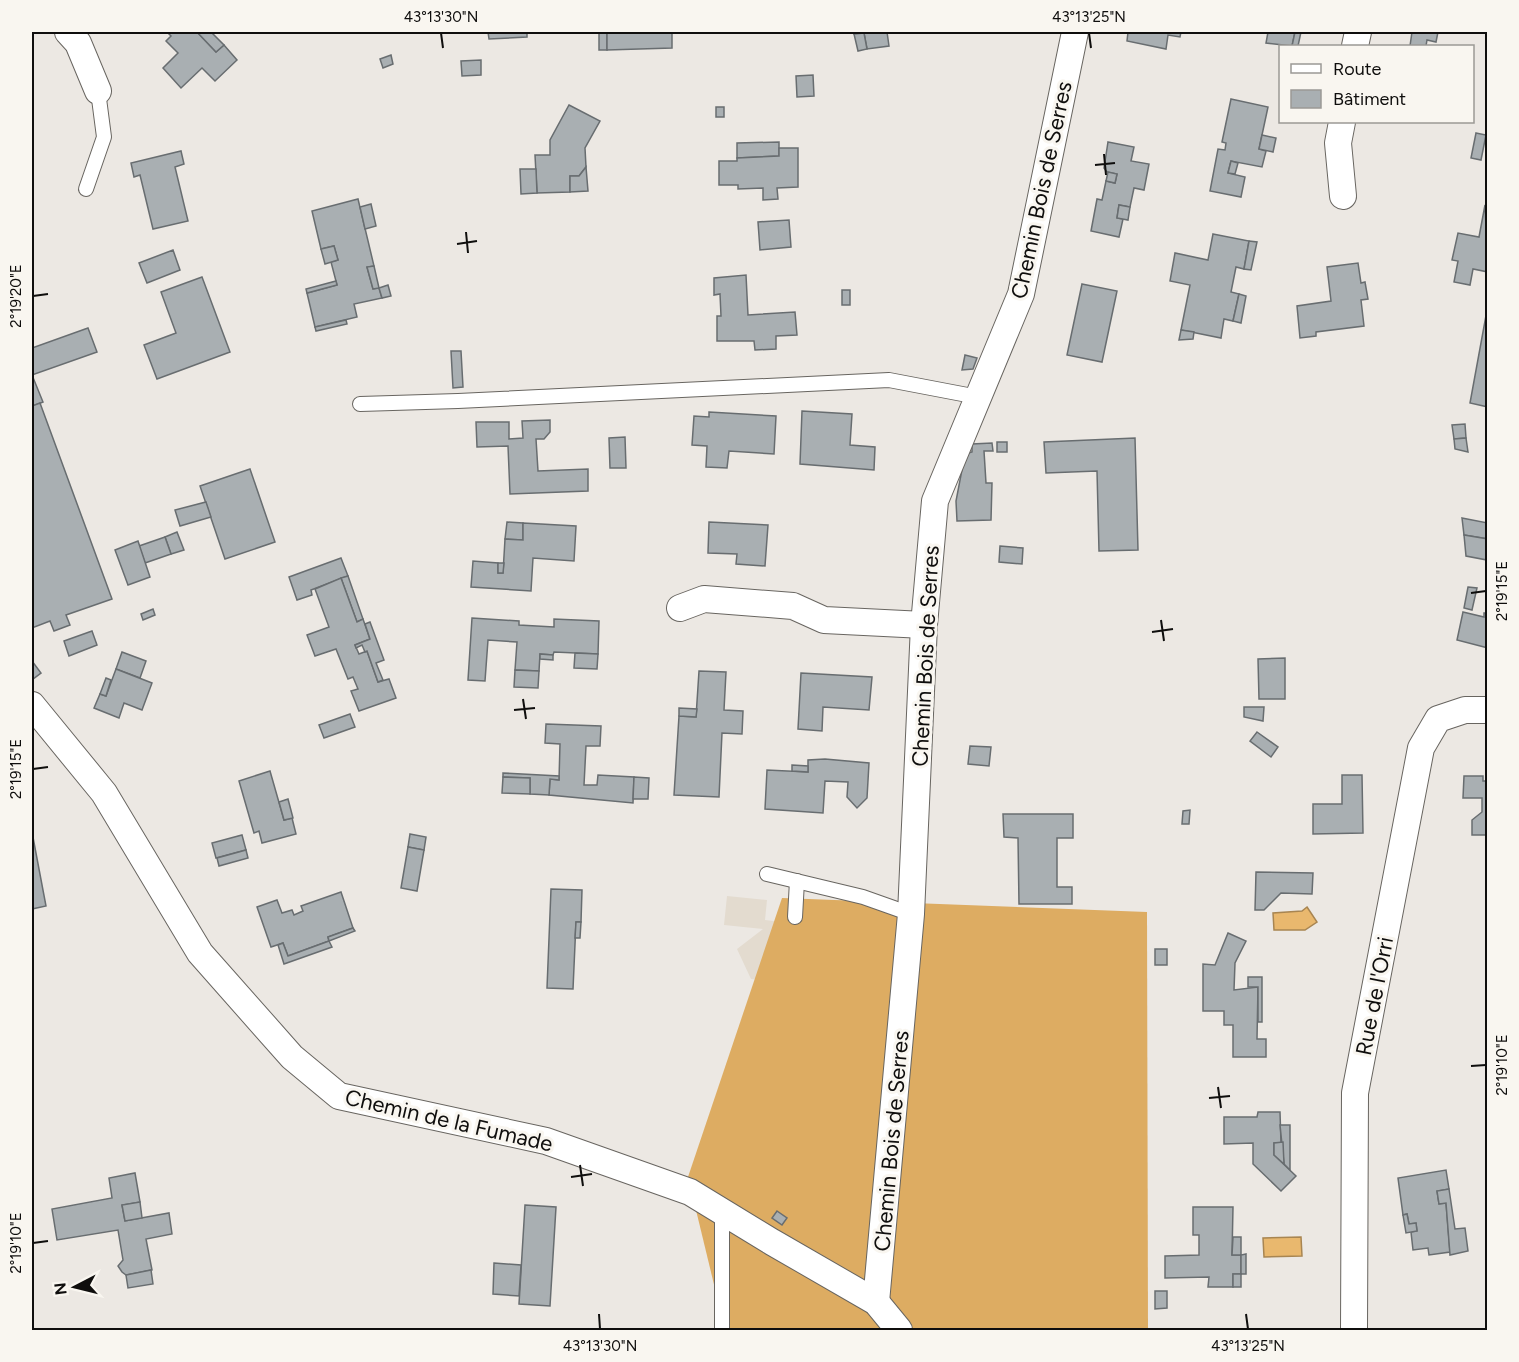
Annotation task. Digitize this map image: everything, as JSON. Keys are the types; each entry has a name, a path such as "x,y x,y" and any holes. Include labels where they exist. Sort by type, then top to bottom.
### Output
{"street":[{"path":"68,32 78,43 98,91"},
{"name":"Chemin Bois de Serres","path":"876,1302 911,914 924,625 935,501 1021,294 1075,32"},
{"path":"1342,123 1338,144 1343,196"},
{"path":"680,608 704,599 793,606 824,620 924,625"},
{"name":"Chemin de la Fumade","path":"32,705 104,793 200,953 292,1057 339,1096 546,1140 690,1192 876,1302"},
{"name":"Rue de l'Orri","path":"1354,1330 1355,1093 1422,748 1438,719 1465,710 1488,710"},
{"path":"876,1302 899,1330"}],"lane":[{"path":"86,189 104,137 98,91"},
{"path":"360,404 458,402 889,380 978,397"},
{"path":"767,874 863,897 911,914"},
{"path":"795,917 797,881"},
{"path":"722,1211 722,1330"}],"shaded area":[{"path":"727,896 767,900 765,920 806,925 802,984 751,979 737,949 763,929 724,925"},
{"path":"782,898 1147,912 1148,1330 725,1330 688,1177"},
{"path":"1307,907 1317,922 1305,930 1274,930 1273,913 1302,911"},
{"path":"1301,1237 1302,1256 1264,1257 1263,1238"}],"building":[{"path":"167,32 197,32 216,52 224,45 237,60 215,81 202,68 181,88 163,68 178,53 166,41 171,36"},
{"path":"197,32 211,32 224,45 216,52"},
{"path":"488,32 527,32 527,37 489,39"},
{"path":"599,32 607,32 607,50 599,50"},
{"path":"607,32 672,32 672,48 607,50"},
{"path":"854,32 887,32 889,46 867,49 864,33 854,34"},
{"path":"1128,32 1181,32 1180,37 1168,35 1166,49 1127,41"},
{"path":"1268,32 1295,32 1292,45 1266,43"},
{"path":"1295,32 1301,32 1298,45 1292,45"},
{"path":"1412,32 1438,32 1436,42 1427,40 1426,45 1410,45"},
{"path":"864,33 867,49 858,51 854,34"},
{"path":"391,55 393,64 383,68 380,59"},
{"path":"481,60 481,75 462,76 461,61"},
{"path":"813,75 814,96 797,97 796,76"},
{"path":"1231,99 1268,107 1259,149 1266,151 1262,167 1231,161 1228,173 1245,177 1241,197 1210,191 1218,149 1225,150 1226,143 1222,142"},
{"path":"569,105 600,121 585,148 586,167 579,176 570,176 570,192 537,193 535,155 550,155 550,140"},
{"path":"716,107 724,107 724,117 716,117"},
{"path":"1476,133 1486,135 1481,160 1471,158"},
{"path":"1262,135 1276,138 1273,152 1259,149"},
{"path":"779,142 779,156 737,158 737,143"},
{"path":"1108,142 1134,147 1131,161 1149,164 1144,190 1134,188 1130,207 1119,205 1117,218 1123,219 1119,237 1091,231 1097,199 1102,200 1106,181 1115,183 1117,174 1107,172 1104,168"},
{"path":"779,148 798,148 798,187 777,188 778,199 763,200 763,188 738,189 738,185 719,185 719,161 779,156"},
{"path":"181,151 184,164 175,167 188,221 153,229 140,175 134,177 131,163"},
{"path":"1231,161 1238,163 1235,174 1228,173"},
{"path":"586,167 588,191 570,192 570,176 579,176"},
{"path":"520,169 536,169 537,193 521,194"},
{"path":"1108,172 1117,174 1115,183 1106,181"},
{"path":"358,199 374,266 367,267 373,289 379,288 382,298 354,304 357,317 315,327 307,293 337,285 331,262 338,260 334,246 321,249 312,211"},
{"path":"371,204 376,226 365,229 360,207"},
{"path":"1119,205 1130,207 1128,220 1117,218"},
{"path":"1485,205 1488,272 1473,269 1470,285 1454,282 1458,261 1452,260 1458,233 1479,237"},
{"path":"789,220 791,247 760,250 758,222"},
{"path":"1213,234 1249,241 1244,269 1236,267 1231,292 1239,294 1233,321 1224,319 1221,338 1181,330 1190,285 1170,281 1175,253 1208,260"},
{"path":"1249,241 1257,242 1251,270 1244,269"},
{"path":"334,246 338,260 325,264 321,249"},
{"path":"173,250 180,270 147,283 139,263"},
{"path":"1358,263 1361,283 1365,282 1368,299 1361,300 1364,326 1316,332 1316,336 1300,338 1297,306 1331,301 1327,267"},
{"path":"374,266 379,288 373,289 367,267"},
{"path":"746,275 748,315 795,312 797,335 776,336 776,349 755,350 754,341 717,341 717,316 721,316 720,294 714,295 714,278"},
{"path":"202,277 230,352 157,379 144,345 176,333 161,292"},
{"path":"336,281 337,285 307,293 306,289"},
{"path":"1082,284 1117,291 1102,362 1067,355"},
{"path":"388,285 391,296 382,298 379,288"},
{"path":"842,290 850,290 850,305 842,305"},
{"path":"1239,294 1246,296 1241,323 1233,321"},
{"path":"1488,310 1488,407 1470,403"},
{"path":"346,320 347,324 316,331 315,327"},
{"path":"88,328 97,352 32,375 32,348"},
{"path":"1181,330 1194,332 1193,339 1179,340"},
{"path":"451,351 461,351 463,387 453,388"},
{"path":"965,355 977,358 973,369 962,370"},
{"path":"32,375 43,402 33,406 32,402"},
{"path":"40,403 112,599 66,615 70,625 54,631 50,621 32,628 32,406"},
{"path":"802,411 852,414 850,445 875,447 874,470 800,464"},
{"path":"709,412 776,416 774,454 729,451 727,468 706,467 707,446 692,445 694,416 709,417"},
{"path":"550,420 550,432 544,439 536,439 538,471 588,469 588,491 510,494 508,446 477,447 476,422 509,422 509,439 523,438 522,421"},
{"path":"1465,424 1466,438 1454,439 1452,425"},
{"path":"625,437 626,468 610,468 609,438"},
{"path":"1135,438 1138,550 1099,551 1097,471 1046,473 1044,442"},
{"path":"1466,438 1468,452 1455,449 1454,439"},
{"path":"997,442 1007,442 1007,452 997,452"},
{"path":"992,443 993,451 984,451 986,483 992,483 991,520 957,521 956,501 965,454 972,452 972,444"},
{"path":"250,469 275,542 225,559 200,486"},
{"path":"206,502 211,517 180,526 175,510"},
{"path":"1462,518 1488,523 1488,539 1464,535"},
{"path":"507,522 523,523 523,540 505,539"},
{"path":"709,522 768,525 765,566 736,564 737,554 708,553"},
{"path":"523,523 576,526 574,561 533,558 531,591 471,587 473,561 498,563 498,573 503,573 505,539 523,540"},
{"path":"177,532 184,550 171,554 165,537"},
{"path":"1464,535 1488,539 1487,560 1466,556"},
{"path":"165,537 171,554 145,563 139,546"},
{"path":"138,541 150,577 128,585 115,550"},
{"path":"1000,546 1023,548 1022,564 999,562"},
{"path":"341,558 348,576 311,590 312,595 297,600 289,577"},
{"path":"498,563 504,563 503,573 498,573"},
{"path":"348,576 363,619 357,622 341,578"},
{"path":"341,578 357,622 363,619 370,639 355,645 359,654 367,651 378,682 389,679 396,698 359,711 351,691 358,689 353,677 348,679 336,649 315,656 307,635 329,627 315,589"},
{"path":"1468,587 1477,588 1472,610 1464,608"},
{"path":"153,609 155,615 143,620 141,614"},
{"path":"1463,612 1484,617 1484,613 1488,613 1488,648 1457,640"},
{"path":"472,618 519,621 519,625 554,627 554,619 599,621 598,654 554,652 553,655 540,654 539,671 515,670 517,642 488,640 485,681 468,680"},
{"path":"370,622 384,660 376,663 383,680 378,682 367,651 365,652 362,645 356,648 355,645 370,639 365,624"},
{"path":"92,631 97,645 69,656 64,641"},
{"path":"122,652 146,661 140,678 116,669"},
{"path":"575,653 598,654 597,669 574,668"},
{"path":"540,654 553,655 553,660 540,659"},
{"path":"1285,658 1285,699 1259,699 1258,659"},
{"path":"32,661 41,673 33,679 32,677"},
{"path":"116,669 152,683 142,710 124,703 119,718 94,708 100,694 106,696"},
{"path":"515,670 539,671 538,688 514,687"},
{"path":"699,671 726,672 724,710 743,711 742,734 722,733 719,797 674,795 679,716 696,717"},
{"path":"801,673 872,677 869,710 823,707 822,731 798,729"},
{"path":"106,678 111,680 106,696 100,694"},
{"path":"1244,707 1264,707 1263,721 1244,717"},
{"path":"679,708 697,709 696,717 679,716"},
{"path":"350,714 355,727 324,738 319,725"},
{"path":"546,724 601,726 600,746 586,746 584,785 597,785 598,775 634,777 633,803 549,795 550,779 559,780 560,744 545,743"},
{"path":"1257,732 1278,747 1271,757 1250,741"},
{"path":"970,746 991,747 989,766 968,764"},
{"path":"825,759 869,763 867,798 857,808 847,797 848,782 825,781 823,813 765,809 767,770 808,772 808,760"},
{"path":"792,765 808,766 808,772 792,771"},
{"path":"270,771 284,820 292,818 296,834 262,843 259,831 254,833 239,781"},
{"path":"503,773 559,776 559,780 550,779 549,795 530,794 530,778 503,777"},
{"path":"1342,775 1362,775 1363,833 1313,834 1313,804 1342,804"},
{"path":"1464,776 1483,776 1483,781 1488,781 1488,835 1472,835 1472,820 1482,812 1482,798 1463,798"},
{"path":"503,777 530,778 530,794 502,793"},
{"path":"634,777 649,778 648,799 633,799"},
{"path":"288,799 293,818 284,820 279,802"},
{"path":"1190,810 1189,824 1182,824 1183,811"},
{"path":"1003,814 1073,814 1073,838 1057,838 1057,887 1072,887 1072,904 1019,904 1018,838 1004,837"},
{"path":"32,832 46,906 32,909"},
{"path":"410,834 426,837 424,850 408,847"},
{"path":"242,835 246,850 216,858 212,843"},
{"path":"408,847 424,850 417,891 401,888"},
{"path":"246,850 248,858 219,866 217,858"},
{"path":"1256,872 1313,873 1312,894 1281,893 1264,910 1255,910"},
{"path":"551,889 582,890 581,922 576,922 573,989 547,988"},
{"path":"341,892 353,928 328,937 329,941 288,956 283,943 271,947 257,907 277,900 282,913 292,910 294,915 303,911 301,906"},
{"path":"576,922 581,922 580,938 575,938"},
{"path":"353,928 355,931 329,941 328,937"},
{"path":"1228,933 1246,941 1235,963 1234,990 1258,987 1257,1039 1266,1039 1266,1057 1233,1057 1233,1025 1224,1025 1224,1011 1203,1011 1203,964 1215,965"},
{"path":"329,941 332,947 284,964 278,945 283,943 288,956"},
{"path":"1155,949 1167,949 1167,965 1155,965"},
{"path":"1248,977 1262,977 1262,1022 1258,1022 1258,987 1248,987"},
{"path":"1258,1112 1280,1112 1281,1143 1274,1143 1274,1155 1296,1176 1281,1191 1253,1164 1253,1143 1224,1144 1224,1117 1257,1117"},
{"path":"1280,1125 1290,1125 1290,1170 1284,1164"},
{"path":"1283,1142 1284,1164 1274,1155 1274,1143"},
{"path":"1446,1170 1449,1189 1437,1191 1439,1204 1446,1203 1450,1252 1429,1255 1428,1248 1413,1250 1411,1232 1417,1231 1416,1223 1409,1224 1407,1214 1403,1215 1398,1178"},
{"path":"135,1173 140,1202 122,1205 125,1221 169,1213 172,1234 146,1239 152,1270 126,1275 122,1272 118,1266 123,1260 118,1230 57,1240 52,1209 112,1198 109,1178"},
{"path":"1449,1189 1455,1229 1465,1228 1468,1251 1450,1255 1446,1203 1439,1204 1437,1191"},
{"path":"140,1202 142,1218 125,1221 122,1205"},
{"path":"525,1205 556,1207 550,1306 519,1304"},
{"path":"1193,1207 1233,1207 1232,1255 1241,1255 1241,1274 1233,1274 1233,1287 1208,1287 1209,1277 1165,1278 1165,1256 1199,1255 1199,1235 1193,1235"},
{"path":"777,1211 787,1218 782,1225 772,1218"},
{"path":"1407,1214 1409,1224 1416,1223 1417,1231 1406,1233 1403,1215"},
{"path":"1233,1237 1241,1237 1241,1255 1232,1255"},
{"path":"1246,1254 1246,1274 1241,1274 1241,1255"},
{"path":"494,1263 521,1265 519,1296 493,1294"},
{"path":"151,1270 153,1284 128,1288 126,1275"},
{"path":"1233,1274 1241,1274 1241,1287 1233,1287"},
{"path":"1155,1291 1167,1291 1167,1308 1155,1309"}]}
